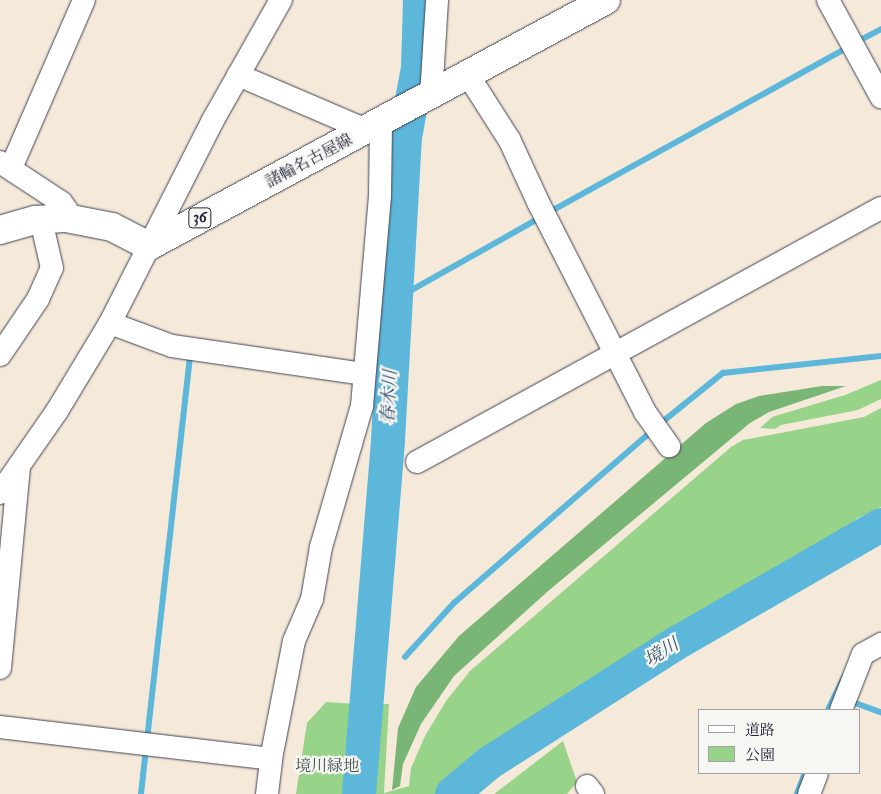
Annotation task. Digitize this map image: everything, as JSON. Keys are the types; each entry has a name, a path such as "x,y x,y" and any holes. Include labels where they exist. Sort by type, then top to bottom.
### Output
{"main road":[{"name":"諸輪名古屋線","path":"149,246 377,125 606,0"},
{"path":"0,230 54,219 112,227 149,246"}],"street":[{"path":"0,356 38,298 52,268 54,219 66,209 61,202 5,165 84,0"},
{"path":"0,493 19,468 110,323 238,76 281,0"},
{"path":"427,98 437,0"},
{"path":"828,0 881,96"},
{"path":"468,74 510,141 645,412 669,446"},
{"path":"238,76 357,126 377,125 378,216 363,374 362,406 321,547 312,599 294,641 271,759 267,794"},
{"path":"417,462 881,208"},
{"path":"110,323 172,346 363,374"},
{"path":"0,668 19,468"},
{"path":"841,709 863,654 881,644"},
{"path":"0,727 271,759"},
{"path":"809,794 817,774"}],"green space":[{"path":"881,380 881,399 858,410 781,425 775,429 760,428 772,417 845,395"},
{"path":"822,386 846,386 769,412 750,423 547,592 454,676 421,724 403,764 400,786 392,790 398,728 416,687 459,636 706,423 736,404 759,396"},
{"path":"881,408 881,507 856,519 842,535 816,552 695,619 576,691 481,755 439,794 367,794 373,704 389,704 384,793 409,786 411,768 425,736 446,701 470,671 731,447 743,440 864,417"},
{"name":"境川緑地","path":"326,702 357,704 352,794 296,794 307,723"},
{"path":"563,741 577,782 567,794 494,794"}],"waterway":[{"name":"春木川","path":"359,794 388,440 405,137 418,68 420,0"},
{"path":"857,42 881,29"},
{"path":"548,213 849,47"},
{"path":"396,299 540,218"},
{"path":"660,424 723,373 881,356"},
{"path":"147,740 190,357"},
{"path":"405,657 454,603 653,430"},
{"name":"境川","path":"452,794 489,763 675,644 881,525"},
{"path":"828,709 844,677"},
{"path":"850,701 881,712"},
{"path":"141,794 146,749"},
{"path":"797,794 805,774"}]}
